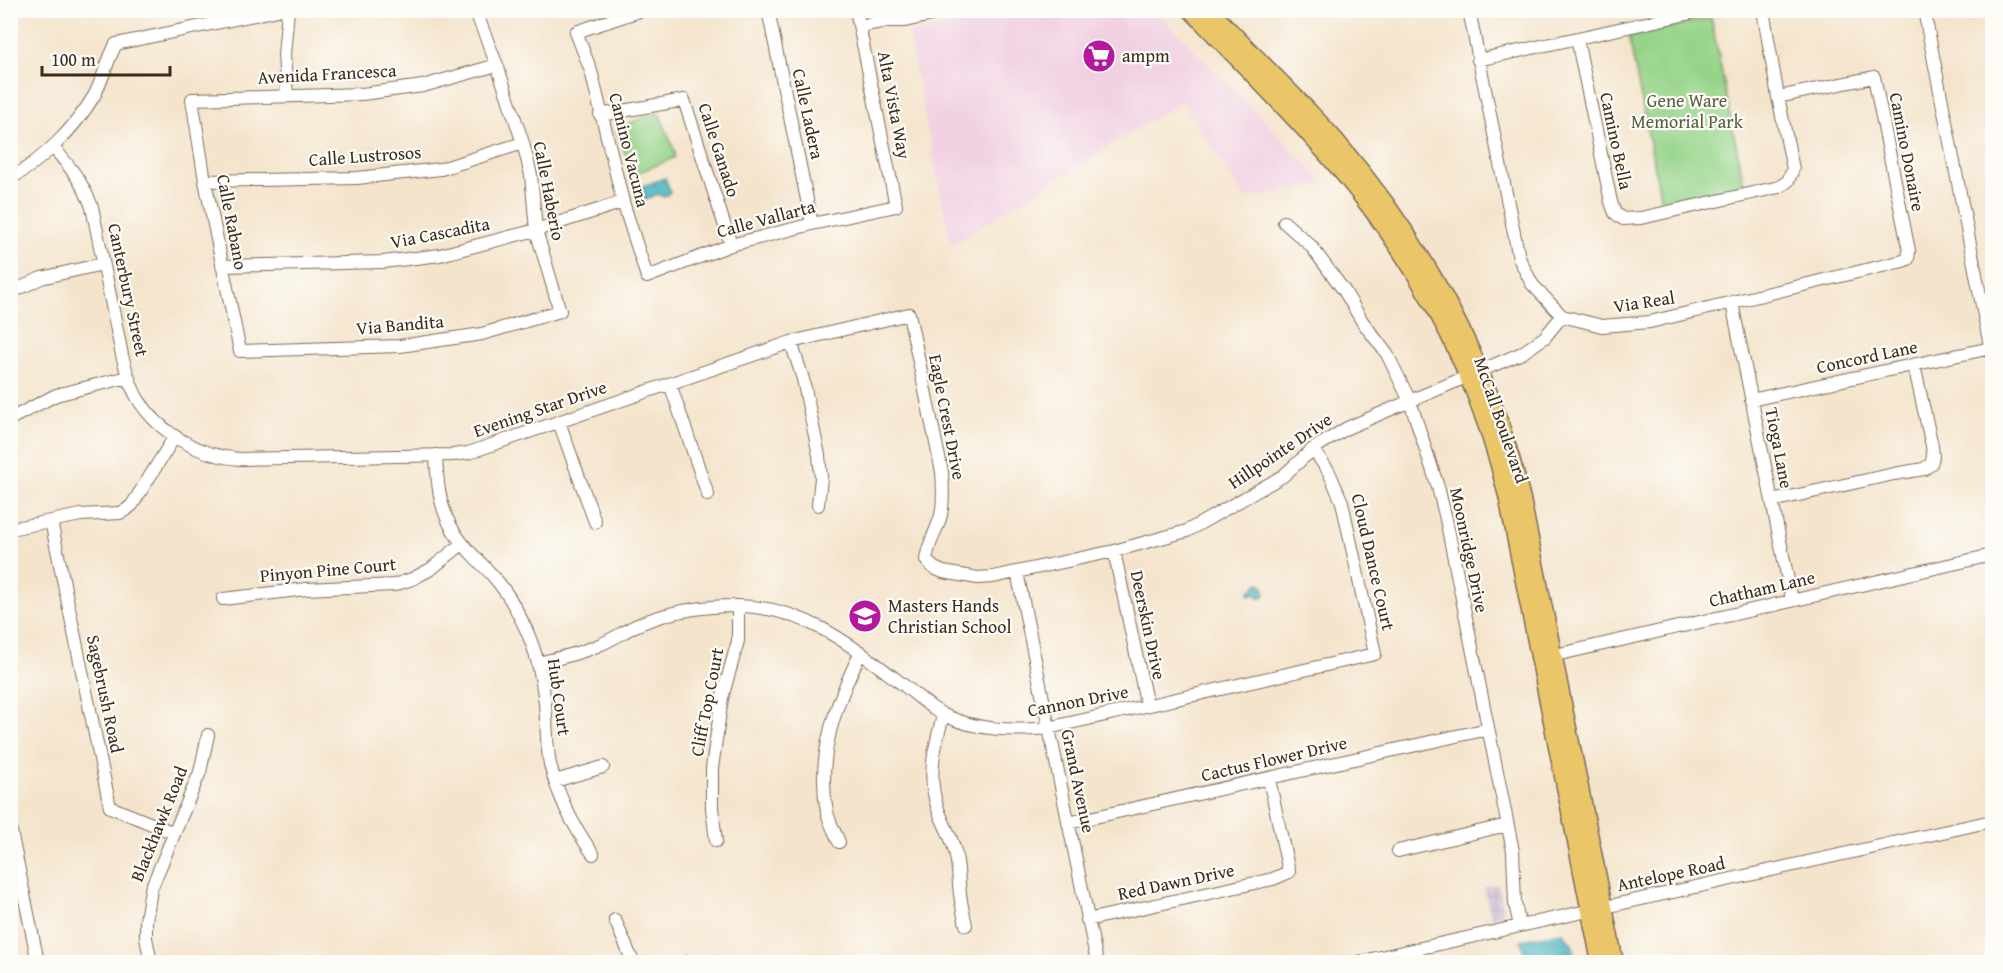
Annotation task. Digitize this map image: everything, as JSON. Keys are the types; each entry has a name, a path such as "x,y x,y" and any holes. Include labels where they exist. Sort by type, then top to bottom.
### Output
{"main road":[{"name":"McCall Boulevard","path":"1191,10 1325,152 1369,206 1425,290 1453,343 1474,374"},
{"name":"McCall Boulevard","path":"1210,10 1326,129 1370,182 1401,225 1447,300 1474,374 1483,416 1501,472 1547,657 1597,908 1615,963"},
{"path":"1325,152 1337,156 1382,212 1401,225"},
{"name":"McCall Boulevard","path":"1597,908 1600,963"}],"street":[{"path":"10,179 27,169 53,147 76,121 94,96 116,44 219,16 278,10"},
{"path":"287,95 284,55 288,10"},
{"name":"Calle Haberio","path":"475,10 497,65 523,143 531,175 536,230 560,311"},
{"name":"Camino Vacuna","path":"642,10 576,32 591,71 623,202 647,277"},
{"name":"Calle Ladera","path":"768,10 812,224"},
{"name":"Alta Vista Way","path":"856,10 896,206"},
{"path":"860,26 887,21 905,21 954,10"},
{"path":"1468,10 1519,258 1532,284 1562,315"},
{"path":"1478,60 1705,10"},
{"path":"1763,10 1778,97"},
{"path":"1924,10 1992,352"},
{"name":"Camino Bella","path":"1577,39 1611,202 1615,213 1623,219 1641,218 1779,187 1788,181 1793,169 1778,97"},
{"name":"Avenida Francesca","path":"192,99 362,94 423,86 497,65"},
{"name":"Camino Donaire","path":"1778,97 1874,77 1909,251 1908,259"},
{"name":"Calle Rabano","path":"192,99 205,181 240,351"},
{"name":"Calle Ganado","path":"600,115 684,100 731,245"},
{"name":"Calle Lustrosos","path":"205,181 357,178 441,169 523,143"},
{"name":"Canterbury Street","path":"53,147 75,172 92,207 128,377 148,413 175,436"},
{"name":"Via Cascadita","path":"222,266 383,262 440,255 536,230 623,202"},
{"name":"Calle Vallarta","path":"647,277 731,245 812,224 896,206"},
{"name":"Moonridge Drive","path":"1284,222 1311,246 1345,292 1362,321 1387,354 1410,401 1441,498 1513,851 1515,904 1520,926"},
{"name":"Via Real","path":"1562,315 1602,326 1650,322 1908,259"},
{"path":"10,293 41,278 103,264"},
{"name":"Tioga Lane","path":"1732,303 1792,600"},
{"name":"Via Bandita","path":"240,351 400,346 482,334 560,311"},
{"name":"Evening Star Drive","path":"175,436 208,453 233,458 453,455 483,449 791,342 909,314"},
{"name":"Eagle Crest Drive","path":"909,314 942,472 943,494 940,515 928,546 926,560"},
{"name":"Hillpointe Drive","path":"926,560 934,568 943,572 978,578 1114,551 1187,531 1283,476 1313,449 1347,428 1522,353 1545,337 1562,315"},
{"path":"791,342 803,379 819,454 821,478 818,505"},
{"name":"Concord Lane","path":"1751,400 1914,365 1992,352"},
{"path":"1772,501 1924,469 1931,464 1932,446 1914,365"},
{"path":"10,419 56,395 128,377"},
{"path":"670,384 708,495"},
{"path":"559,422 595,522"},
{"path":"10,529 81,515 111,514 126,510 132,505 175,436"},
{"name":"Cloud Dance Court","path":"1313,449 1329,472 1342,502 1375,654"},
{"name":"Hub Court","path":"436,455 439,496 452,530 462,544 492,574 522,621 538,663 545,704 550,762 555,781 562,802 576,830 593,854"},
{"name":"Sagebrush Road","path":"51,521 110,807 174,833"},
{"name":"Pinyon Pine Court","path":"223,599 306,589 394,585 431,569 462,544"},
{"name":"Deerskin Drive","path":"1114,551 1147,706"},
{"name":"Chatham Lane","path":"1547,657 1992,555"},
{"name":"Grand Avenue","path":"1017,572 1097,963"},
{"name":"Cannon Drive","path":"538,663 600,645 637,625 669,615 701,608 738,606 766,609 790,614 816,624 839,637 944,716 991,729 1019,730 1048,728 1375,654"},
{"name":"Cliff Top Court","path":"716,841 712,808 712,768 720,707 738,641 738,606"},
{"path":"839,842 827,814 825,760 829,730 837,703 861,652"},
{"path":"944,716 932,763 933,785 937,806 954,846 966,925"},
{"name":"Cactus Flower Drive","path":"1068,823 1488,729"},
{"name":"Blackhawk Road","path":"151,963 146,938 147,904 151,889 200,772 208,735"},
{"path":"555,781 603,767"},
{"name":"Red Dawn Drive","path":"1087,921 1273,879 1289,872 1269,779"},
{"name":"Antelope Road","path":"1358,963 1992,821"},
{"path":"1398,851 1507,825"},
{"path":"10,827 38,963"},
{"path":"615,920 633,963"},
{"path":"685,963 713,963"}],"shaded area":[{"path":"1021,11 1156,11 1325,183 1245,199 1182,101 951,245 908,33"},
{"path":"1498,884 1504,909 1501,915 1491,918 1484,887"}],"green space":[{"name":"Gene Ware Memorial Park","path":"1711,18 1744,186 1662,205 1629,37"},
{"path":"656,113 660,115 675,153 674,158 637,173 632,171 617,132 619,127"}],"water":[{"path":"665,178 670,192 664,197 658,194 641,201 637,188"},
{"path":"1260,583 1263,585 1265,595 1260,598 1255,594 1250,595 1249,591"},
{"path":"1562,932 1572,944 1576,962 1526,962 1521,940"}],"place":[{"name":"ampm","path":"1099,56"},
{"name":"Masters Hands Christian School","path":"865,616"}]}
